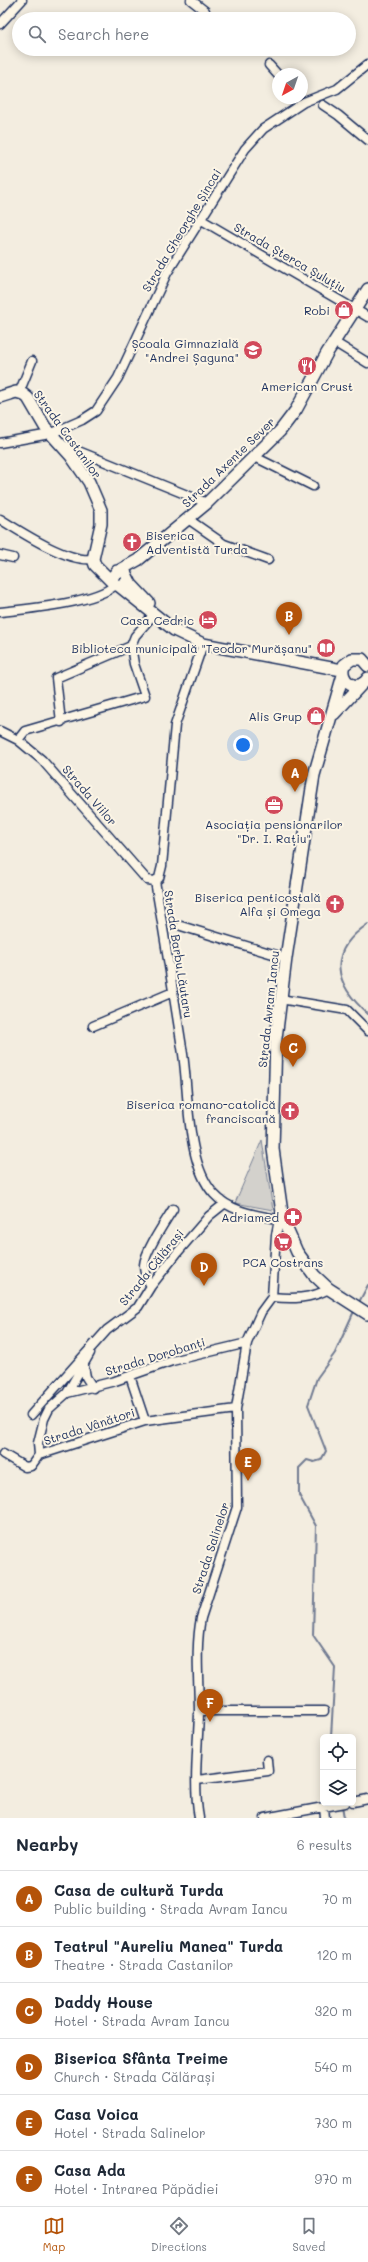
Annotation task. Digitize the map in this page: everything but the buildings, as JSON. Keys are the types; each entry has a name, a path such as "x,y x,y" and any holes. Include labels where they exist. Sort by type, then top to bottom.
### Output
{"main road":[{"name":"Strada Axente Sever","path":"118,570 138,560 207,503 255,457 280,430 296,410 334,342 368,289"},
{"name":"Strada Castanilor","path":"0,397 7,394 19,393 28,398 50,434 71,456 88,482 101,510 101,524 93,559"},
{"path":"93,559 101,566 118,570 126,574 147,600 154,614"},
{"path":"93,559 98,568 116,585 178,632 203,644 342,672 350,684 366,681"},
{"path":"116,585 112,576 118,570"},
{"path":"116,585 126,583 128,578"},
{"path":"342,672 344,665 352,658 362,659 368,666"},
{"name":"Strada Avram Iancu","path":"342,672 314,775 286,958 280,999 272,1133 274,1169 281,1219 290,1238 304,1262 329,1289 368,1314"},
{"name":"Strada Avram Iancu","path":"330,719 341,704 366,681"}],"street":[{"path":"0,24 22,0"},
{"path":"192,0 205,11"},
{"name":"Strada Gheorghe Șincai","path":"308,98 337,89 368,64"},
{"path":"269,65 272,68"},
{"name":"Strada Gheorghe Șincai","path":"0,443 50,434 82,420 101,406 118,378 158,289 245,148 256,135 297,104"},
{"path":"323,106 338,115 368,140"},
{"name":"Strada Șterca Șuluțiu","path":"200,219 356,308 368,317"},
{"path":"334,342 368,363"},
{"path":"19,393 32,361"},
{"path":"58,442 207,503"},
{"path":"255,457 313,486"},
{"path":"0,518 39,542 79,559 93,559"},
{"path":"188,519 224,544 268,560"},
{"path":"0,555 13,558"},
{"path":"0,612 68,602 105,592 116,585"},
{"path":"18,740 25,731 61,722 144,696 134,664 131,646 135,636 154,614"},
{"name":"Strada Barbu Lăutaru","path":"203,644 175,725 162,866 159,878 155,881 183,1057 190,1132 200,1171 206,1183 224,1204 238,1210 281,1219"},
{"path":"61,722 56,678 131,646"},
{"name":"Strada Viilor","path":"0,730 18,740 55,774 147,880 155,881"},
{"path":"181,926 286,958"},
{"path":"93,1026 173,992"},
{"path":"280,999 347,1010 368,1031"},
{"name":"Strada Călărași","path":"31,1415 107,1330 138,1307 150,1286 209,1216 224,1204"},
{"path":"150,1286 146,1278 144,1264 158,1234 173,1209"},
{"name":"Strada Salinelor","path":"199,1818 196,1800 199,1712 198,1635 200,1618 237,1507 236,1409 247,1343 262,1312 272,1297 276,1235 281,1219"},
{"path":"272,1297 297,1299 320,1294 329,1289"},
{"name":"Strada Călărași","path":"67,1394 84,1366 88,1355 96,1346 95,1343"},
{"name":"Strada Dorobanți","path":"39,1455 38,1443 44,1419 49,1409 67,1394 93,1388 172,1361 247,1343"},
{"name":"Strada Dorobanți","path":"84,1366 86,1377 93,1388"},
{"name":"Strada Vânători","path":"130,1376 145,1421"},
{"name":"Strada Vânători","path":"3,1454 25,1467 35,1463 39,1455 145,1421 236,1409"},
{"path":"199,1712 324,1711"},
{"path":"197,1780 268,1770 267,1760"},
{"path":"356,1801 368,1799"},
{"path":"265,1818 328,1806"},
{"path":"324,1807 325,1818"}],"shaded area":[{"path":"262,1140 273,1210 235,1203"}],"waterway":[{"path":"368,924 355,935 346,946 341,957 340,968 342,980 348,991 368,1014"},
{"path":"358,1304 368,1285"},
{"path":"331,1734 335,1667 313,1635 316,1526 299,1495 299,1468 307,1460 314,1462 321,1460 326,1451 308,1405 317,1378 335,1353 355,1309"},
{"path":"342,1806 344,1818"}],"place":[{"name":"Robi","path":"344,310"},
{"name":"Școala Gimnazială \"Andrei Șaguna\"","path":"253,350"},
{"name":"American Crust","path":"307,366"},
{"name":"Biserica Adventistă Turda","path":"132,542"},
{"name":"Casa Cedric","path":"208,620"},
{"name":"Teatrul \"Aureliu Manea\" Turda","path":"289,635"},
{"name":"Biblioteca municipală \"Teodor Murășanu\"","path":"326,648"},
{"name":"Alis Grup","path":"316,716"},
{"name":"Casa de cultură Turda","path":"295,792"},
{"name":"Asociația pensionarilor \"Dr. I. Rațiu\"","path":"274,805"},
{"name":"Biserica penticostală Alfa și Omega","path":"335,904"},
{"name":"Daddy House","path":"293,1067"},
{"name":"Biserica romano-catolică franciscană","path":"290,1111"},
{"name":"Adriamed","path":"293,1217"},
{"name":"PCA Costrans","path":"283,1242"},
{"name":"Biserica Sfânta Treime","path":"204,1286"},
{"name":"Casa Voica","path":"248,1481"},
{"name":"Casa Ada","path":"210,1722"}]}
